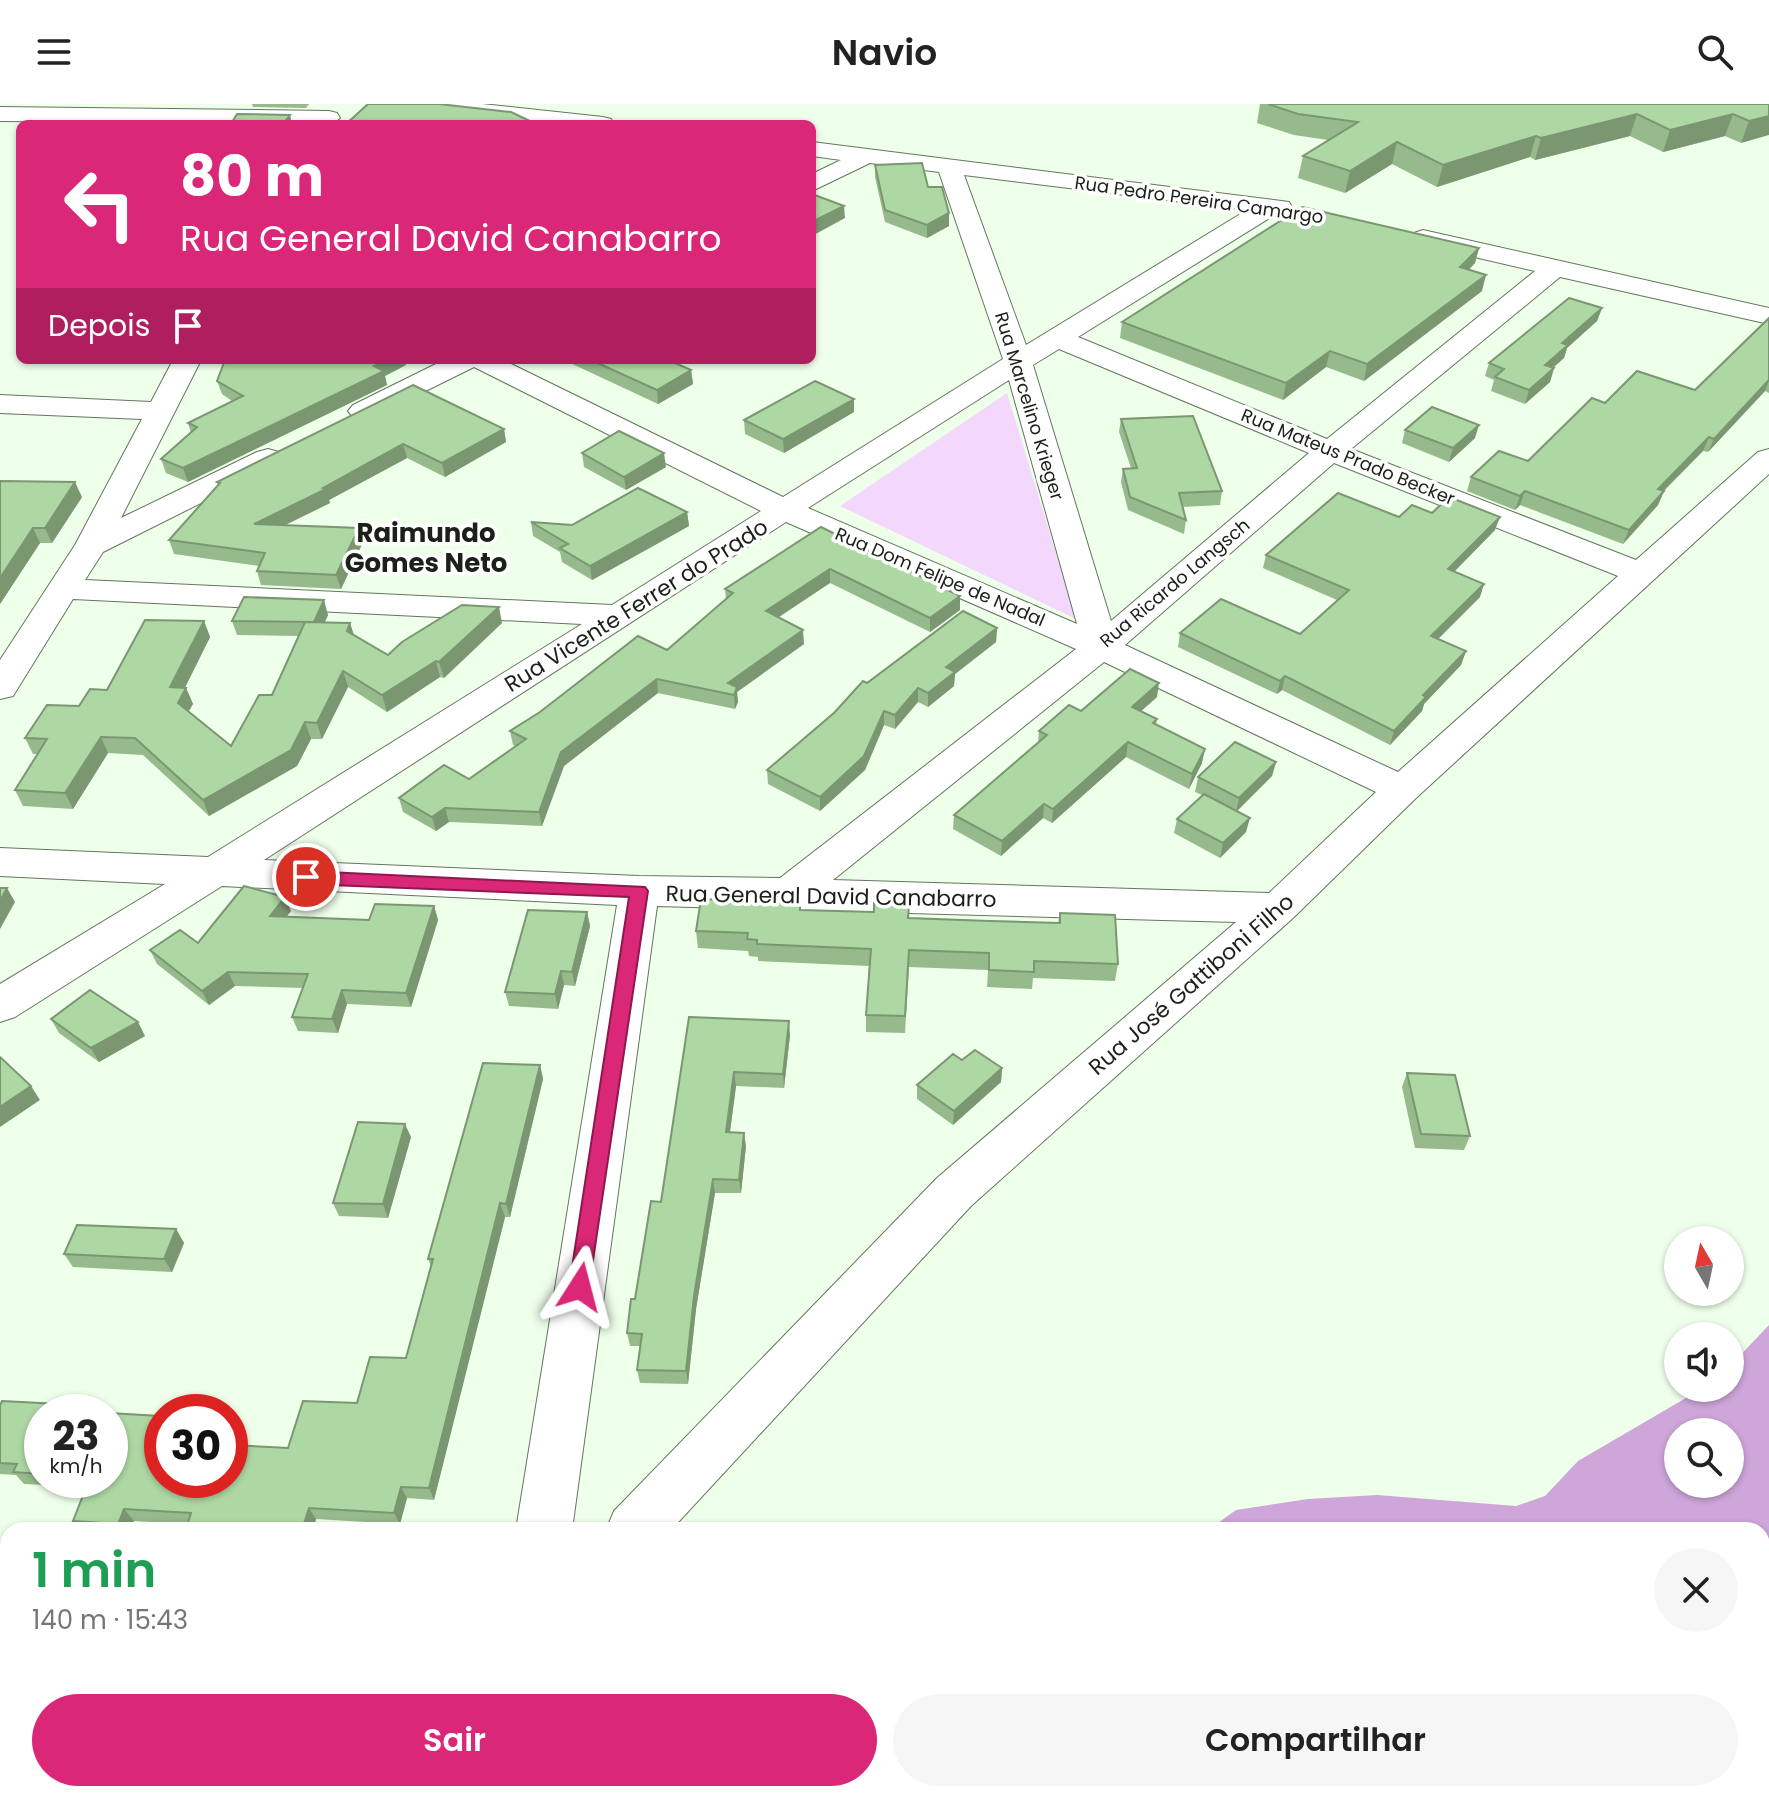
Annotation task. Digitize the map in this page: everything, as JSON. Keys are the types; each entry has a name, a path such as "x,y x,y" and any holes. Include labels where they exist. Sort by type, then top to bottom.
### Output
{"street":[{"path":"420,104 542,120"},
{"path":"0,114 331,115"},
{"name":"Rua Pedro Pereira Camargo","path":"816,149 1310,213"},
{"path":"816,182 868,155"},
{"name":"Rua Marcelino Krieger","path":"949,167 1017,360 1101,647"},
{"name":"Rua Vicente Ferrer do Prado","path":"0,1005 215,874 616,615 787,511 1017,360 1271,206"},
{"path":"1403,234 1769,316"},
{"name":"Rua Ricardo Langsch","path":"789,893 1101,647 1330,451 1556,267"},
{"name":"Rua Mateus Prado Becker","path":"1054,337 1330,451 1643,574"},
{"path":"0,688 91,545 185,364"},
{"path":"341,422 458,364"},
{"name":"Rua Dom Felipe de Nadal","path":"489,364 787,511 1101,647 1402,789"},
{"path":"0,404 159,411"},
{"path":"91,545 299,442"},
{"name":"Rua José Gattiboni Filho","path":"642,1522 954,1192 1279,908 1402,789 1769,458"},
{"path":"65,589 616,615"},
{"name":"Rua General David Canabarro","path":"0,862 639,891 1279,908"},
{"path":"545,1522 639,891"}],"shaded area":[{"path":"1007,393 1076,619 840,506"},
{"path":"1769,1325 1769,1522 1219,1522 1236,1510 1308,1499 1377,1495 1516,1506 1545,1496 1578,1461 1679,1402 1744,1402 1744,1351"}],"building":[{"path":"368,104 439,104 511,112 528,120 350,120"},
{"path":"1268,104 1769,104 1769,116 1749,121 1733,114 1670,130 1637,114 1541,138 1536,136 1443,165 1397,142 1350,171 1303,156 1358,122 1298,114"},
{"path":"237,114 290,115 286,120 233,120"},
{"path":"922,163 928,187 942,187 949,213 927,225 885,210 875,165"},
{"path":"816,196 844,206 816,220"},
{"path":"1302,207 1479,248 1460,267 1486,275 1367,364 1330,351 1286,383 1122,322"},
{"path":"1569,298 1602,308 1562,343 1568,345 1545,365 1554,368 1529,390 1495,377 1504,369 1489,363"},
{"path":"1769,318 1769,380 1714,439 1709,437 1658,489 1664,491 1629,530 1525,491 1520,496 1471,477 1499,451 1528,461 1592,398 1605,403 1637,371 1695,390"},
{"path":"223,364 378,364 374,366 384,371 183,468 161,459 197,427 188,423 243,396 217,381"},
{"path":"600,364 677,364 691,370 657,390"},
{"path":"815,381 854,399 783,439 744,420"},
{"path":"413,385 504,429 442,463 403,444 323,488 326,489 254,524 359,528 336,575 257,571 265,553 169,540 220,483 217,482"},
{"path":"1432,407 1479,425 1453,448 1405,430"},
{"path":"1193,416 1222,491 1179,493 1186,520 1130,497 1123,469 1137,468 1121,419"},
{"path":"619,431 664,453 624,477 582,453"},
{"path":"0,481 75,482 45,528 33,528 0,578"},
{"path":"638,488 687,512 590,566 560,548 568,544 531,522 572,525"},
{"path":"1338,493 1399,517 1412,505 1432,513 1449,497 1500,517 1448,569 1484,584 1431,636 1466,651 1423,695 1426,697 1394,731 1285,676 1280,681 1180,633 1221,599 1300,634 1349,590 1266,555"},
{"path":"821,527 960,596 930,618 830,569 766,611 803,630 728,683 737,687 734,695 657,679 561,752 539,812 445,808 432,817 399,798 444,765 469,779 526,739 510,731 540,712 638,636 667,650 733,593 725,589"},
{"path":"244,597 324,600 314,622 232,621"},
{"path":"462,605 499,607 439,662 382,695 343,671 317,723 305,722 291,750 203,800 135,738 101,737 65,793 15,790 47,739 25,738 47,705 79,706 90,689 107,690 145,620 204,621 170,687 186,688 178,703 231,746 259,695 272,695 305,622 350,623 347,631 388,655 402,642"},
{"path":"963,611 997,628 946,667 955,672 928,693 918,688 895,715 884,711 864,756 820,797 767,770 834,713 863,681 867,683"},
{"path":"1130,669 1159,683 1132,707 1157,719 1153,723 1205,749 1192,774 1128,742 1053,809 1044,804 1002,841 954,815 1047,735 1039,731 1069,705 1081,711"},
{"path":"1235,742 1276,762 1239,798 1198,777"},
{"path":"1204,794 1250,818 1223,843 1177,819"},
{"path":"244,886 285,897 270,916 369,920 375,904 434,906 406,993 342,990 332,1019 292,1017 308,974 228,972 202,991 150,950 180,930 198,943"},
{"path":"0,888 7,888 0,901"},
{"path":"701,899 800,903 800,910 874,912 874,903 909,905 908,918 1060,923 1060,913 1115,915 1118,964 1034,961 1034,972 989,970 989,953 909,950 905,1016 866,1015 871,949 757,944 757,940 747,939 748,933 696,931"},
{"path":"528,910 587,912 572,972 561,971 555,994 505,992"},
{"path":"90,990 138,1022 91,1048 51,1019"},
{"path":"689,1017 789,1021 783,1074 734,1072 726,1132 744,1133 739,1180 713,1179 694,1296 686,1371 637,1370 642,1334 627,1333 631,1299 635,1299 651,1201 661,1202"},
{"path":"975,1050 1002,1068 954,1111 917,1085 953,1054 962,1060"},
{"path":"0,1057 31,1086 0,1107"},
{"path":"483,1063 540,1065 506,1204 500,1203 429,1488 401,1487 394,1513 309,1508 305,1522 188,1522 191,1513 124,1509 119,1522 73,1521 82,1498 128,1498 128,1414 144,1415 144,1498 248,1498 248,1446 288,1448 303,1401 357,1403 370,1357 406,1358 433,1259 428,1259"},
{"path":"1407,1073 1455,1075 1470,1136 1421,1134"},
{"path":"358,1122 405,1124 383,1204 333,1203"},
{"path":"77,1225 176,1229 164,1259 64,1254"},
{"path":"2,1401 24,1402 24,1473 13,1472 17,1464 0,1463"}],"district":[{"name":"Raimundo Gomes Neto","path":"426,548"}],"route":[{"path":"306,877 639,891 580,1287"}]}
